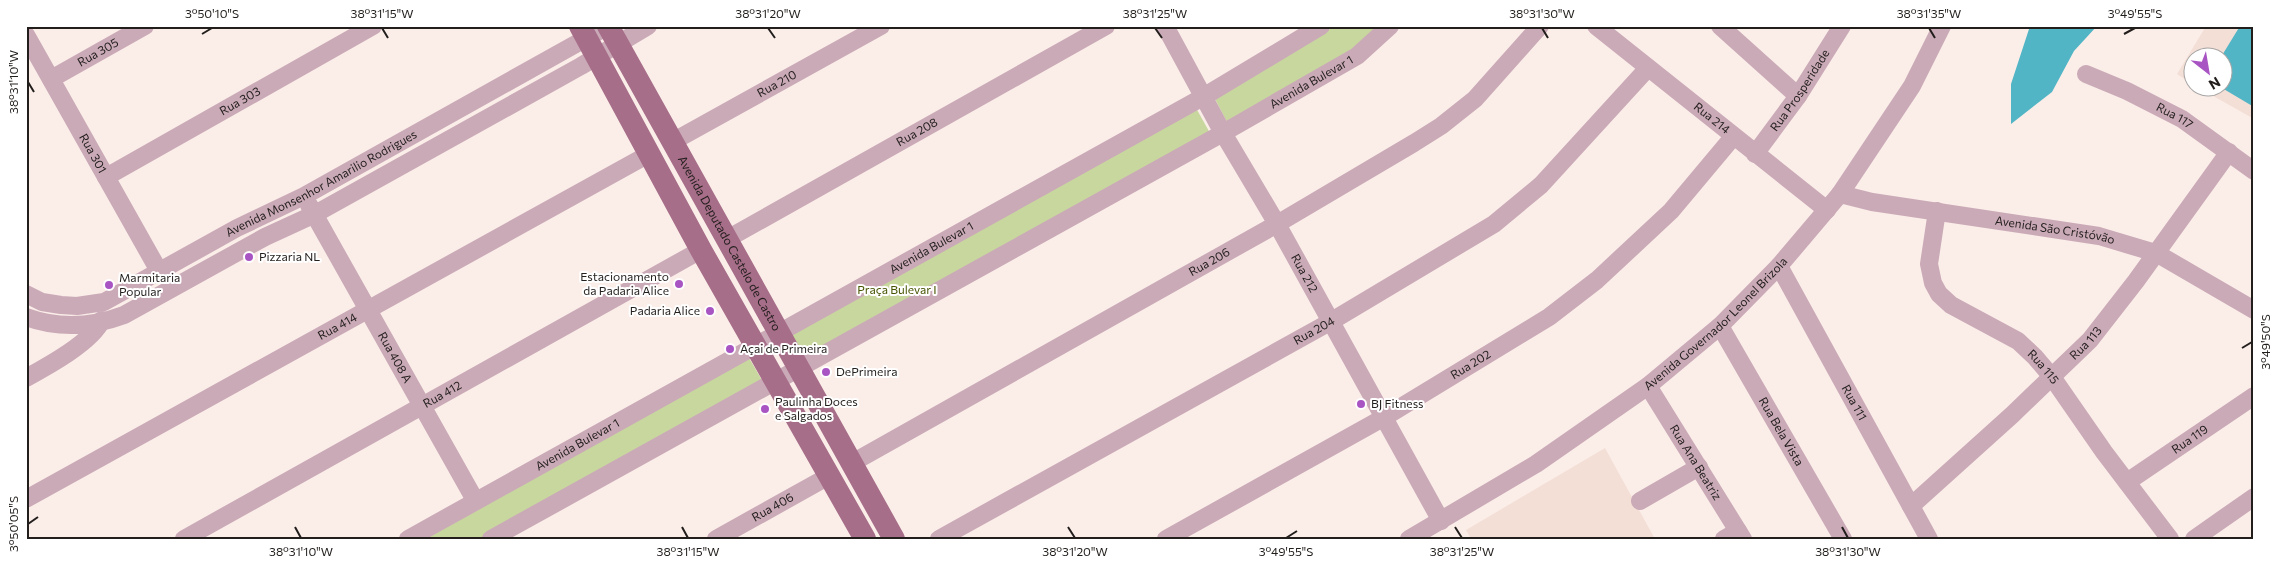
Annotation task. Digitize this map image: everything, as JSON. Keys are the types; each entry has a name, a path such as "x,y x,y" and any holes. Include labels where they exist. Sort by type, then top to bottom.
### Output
{"main road":[{"name":"Avenida Deputado Castelo de Castro","path":"610,31 894,539"},
{"name":"Avenida Deputado Castelo de Castro","path":"588,41 701,250 865,539"}],"street":[{"name":"Rua 305","path":"51,79 146,26"},
{"name":"Rua 303","path":"106,177 373,26"},
{"name":"Avenida Monsenhor Amarilio Rodrigues","path":"26,294 42,302 61,306 104,302 237,228 304,196 473,102 588,41 610,31 648,26"},
{"name":"Rua 210","path":"672,142 881,26"},
{"name":"Rua 208","path":"727,239 1106,26"},
{"name":"Rua 212","path":"1164,26 1223,133 1277,224 1441,521"},
{"name":"Avenida Bulevar 1","path":"408,539 475,500 1203,97 1321,26"},
{"name":"Avenida Bulevar 1","path":"491,539 1223,133 1357,56 1390,26"},
{"name":"Rua 206","path":"852,463 1277,224 1441,126 1476,99 1540,26"},
{"name":"Rua 214","path":"1596,26 1827,210"},
{"path":"1720,26 1798,96"},
{"name":"Avenida Governador Leonel Brizola","path":"1409,539 1536,464 1648,386 1720,326 1779,266 1840,194 1912,86 1942,26"},
{"name":"Rua Prosperidade","path":"1755,154 1798,96 1836,29"},
{"name":"Rua 301","path":"26,35 160,271"},
{"name":"Avenida Monsenhor Amarilio Rodrigues","path":"26,317 36,321 74,326 102,322 124,315 265,237 315,214 483,120 588,41"},
{"name":"Rua 204","path":"939,539 1330,322 1494,224 1541,185 1648,68"},
{"name":"Rua 117","path":"2086,74 2163,108 2182,119 2254,171"},
{"path":"473,102 483,120"},
{"name":"Rua 202","path":"1166,539 1383,418 1549,317 1597,280 1671,211 1733,137"},
{"name":"Rua 113","path":"1911,506 2090,340 2229,152"},
{"name":"Rua 414","path":"26,499 649,154"},
{"name":"Avenida São Cristóvão","path":"1840,194 1872,202 2099,236 2156,253 2254,310"},
{"name":"Rua 408 A","path":"304,196 475,500"},
{"name":"Rua 115","path":"1937,211 1929,264 1933,283 1939,294 1951,305 2018,341 2052,377 2170,539"},
{"name":"Rua 412","path":"184,539 701,250"},
{"name":"Rua 111","path":"1779,266 1930,539"},
{"path":"102,322 104,302"},
{"name":"Avenida Monsenhor Amarilio Rodrigues","path":"26,378 65,354 102,322"},
{"name":"Rua Bela Vista","path":"1720,326 1842,539"},
{"name":"Rua Ana Beatriz","path":"1648,386 1699,467 1735,536"},
{"name":"Rua 119","path":"2127,482 2254,396"},
{"path":"1640,502 1699,467"},
{"name":"Rua 406","path":"716,539 829,476"},
{"path":"2194,539 2254,497"}],"shaded area":[{"path":"2206,26 2254,26 2254,119 2217,98 2232,98 2232,48 2193,48"},
{"path":"2182,66 2182,77 2177,74"},
{"path":"1605,448 1655,539 1471,539 1466,530"}],"green space":[{"path":"1335,26 1381,26 1352,51 1228,124 1214,97"},
{"name":"Praça Bulevar I","path":"1196,108 1210,133 802,359 788,334"},
{"path":"749,358 763,382 483,539 423,539"}],"water":[{"path":"2030,26 2097,26 2074,51 2052,92 2011,124 2011,84"},
{"path":"2240,26 2254,26 2254,107 2232,94 2232,48 2227,48"}],"place":[{"name":"Pizzaria NL","path":"249,257"},
{"name":"Estacionamento da Padaria Alice","path":"679,284"},
{"name":"Marmitaria Popular","path":"109,285"},
{"name":"Padaria Alice","path":"710,311"},
{"name":"Açai de Primeira","path":"730,349"},
{"name":"DePrimeira","path":"826,372"},
{"name":"BJ Fitness","path":"1361,404"},
{"name":"Paulinha Doces e Salgados","path":"765,409"}]}
